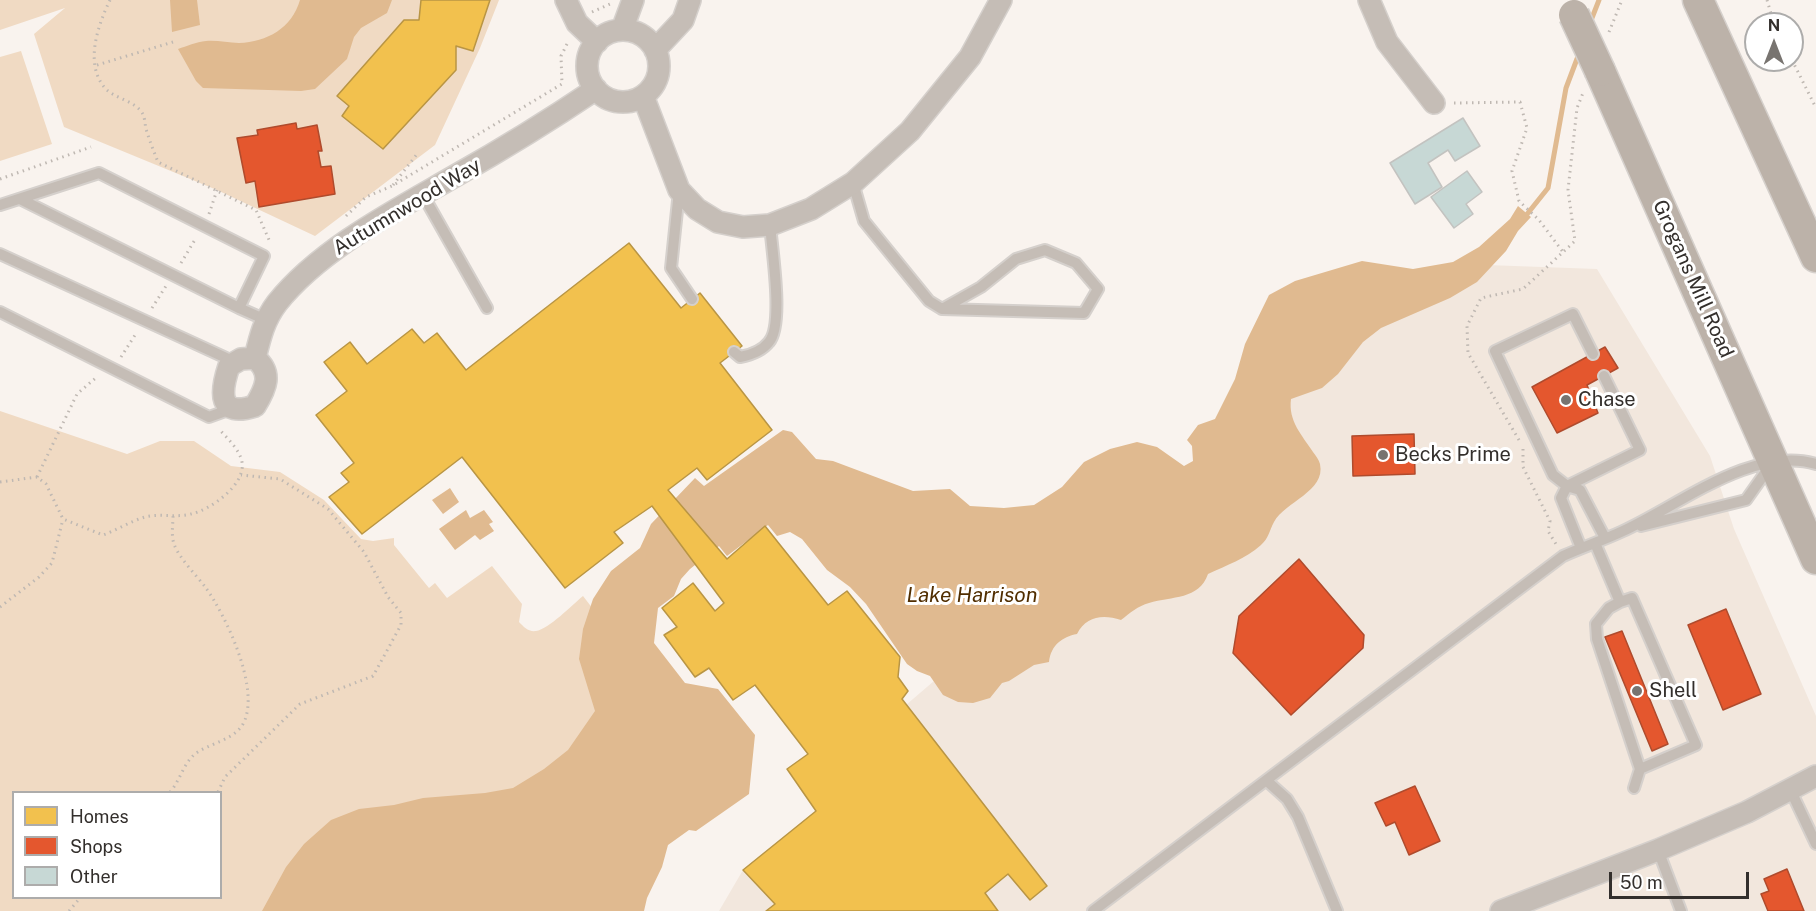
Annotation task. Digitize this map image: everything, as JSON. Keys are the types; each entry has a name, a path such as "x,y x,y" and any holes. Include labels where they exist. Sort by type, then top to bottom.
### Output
{"main road":[{"path":"1698,0 1816,256"},
{"name":"Grogans Mill Road","path":"1571,7 1593,79 1773,461 1816,559"}],"street":[{"path":"566,0 577,23 597,42"},
{"path":"622,30 633,0"},
{"path":"656,50 683,20 690,0"},
{"path":"643,96 679,190 697,208 718,222 743,227 770,225 811,209 853,183 910,132 970,57 1001,0"},
{"path":"1369,0 1387,42 1434,103"},
{"path":"622,30 642,35 648,40 656,50 659,72 652,88 643,96 617,102 605,98 596,89 589,77 587,64 590,52 597,42 610,33 622,30"},
{"name":"Autumnwood Way","path":"231,409 223,397 223,384 229,366 245,360 277,303 302,276 337,248 531,133 596,89"},
{"path":"231,409 234,411 255,406 263,392 267,373 263,364 245,360"},
{"path":"1501,911 1658,850 1747,812 1816,776"}],"lane":[{"path":"0,205 99,173 264,256 239,308"},
{"path":"853,183 864,221 929,301 942,309 1084,313 1098,289 1076,263 1045,250 1016,259 981,287 942,309"},
{"path":"679,190 671,268 692,299"},
{"path":"423,195 487,308"},
{"path":"20,199 172,277 266,320"},
{"path":"734,352 740,357 752,355 770,342 778,316 770,225"},
{"path":"0,254 145,319 245,360"},
{"path":"0,312 209,417 231,409"},
{"path":"1593,354 1574,314 1495,351 1553,475 1567,486 1580,490 1620,602"},
{"path":"1581,548 1561,498 1567,486 1640,450 1604,376"},
{"path":"1093,911 1563,556 1624,531 1725,476 1773,461 1816,464"},
{"path":"1624,531 1746,500 1773,461"},
{"path":"1634,788 1640,769 1597,639 1596,624 1609,608 1632,598 1696,745 1640,769"},
{"path":"1267,781 1287,799 1298,817 1337,911"},
{"path":"1790,789 1816,844"},
{"path":"1658,850 1681,911"}],"path":[{"path":"110,0 96,36 94,48 98,77 106,89 139,109 144,116 146,130 158,162 256,210 271,244"},
{"path":"339,222 366,197 392,186 562,84 561,56 577,23 595,10 611,4 612,0"},
{"path":"1608,33 1622,0"},
{"path":"96,65 173,42"},
{"path":"1798,72 1816,108"},
{"path":"1563,556 1548,531 1550,521 1523,467 1523,448 1468,353 1467,326 1481,298 1523,289 1575,241 1568,190 1577,108 1593,79"},
{"path":"1434,103 1520,102 1527,128 1512,171 1519,201 1539,220 1563,252"},
{"path":"0,179 91,147"},
{"path":"392,186 417,154"},
{"path":"37,477 77,394 121,358 205,225 217,190"},
{"path":"63,519 103,535 144,518 157,515 188,515 210,507 222,499 241,475 242,464 240,455 209,417"},
{"path":"218,791 225,777 300,704 373,676 401,625 402,619 401,613 388,597 364,552 328,509 280,479 241,475"},
{"path":"0,482 37,477 46,484 63,519 52,563 39,577 0,607"},
{"path":"171,791 176,786 186,764 195,754 240,729 244,723 247,704 244,669 230,630 208,591 175,547 173,516"},
{"path":"69,911 78,899"}],"shaded area":[{"path":"0,0 499,0 480,48 435,145 315,236 217,190 64,127 34,34 65,8 0,30"},
{"path":"21,51 52,144 0,161 0,57"},
{"path":"1487,265 1597,269 1710,456 1734,529 1816,716 1816,911 719,911 743,870 816,811 799,788 906,705 1026,602 1215,482 1355,320"},
{"path":"0,411 127,454 160,441 194,441 231,466 280,472 324,500 361,539 373,541 394,538 394,545 429,588 435,583 447,598 492,566 522,604 519,622 531,631 547,626 583,596 627,653 511,911 0,911"}],"water":[{"path":"170,0 197,0 200,25 172,32"},
{"path":"300,0 392,0 387,13 361,28 354,37 347,59 315,89 301,91 203,88 196,81 178,49 202,42 239,43 259,40 285,26"},
{"name":"Lake Harrison","path":"1518,206 1531,217 1518,231 1506,251 1477,282 1450,298 1381,328 1363,342 1338,374 1322,388 1291,399 1294,421 1300,434 1319,461 1320,473 1311,489 1279,515 1261,545 1242,558 1208,574 1198,589 1191,593 1145,604 1121,620 1102,617 1090,620 1077,634 1067,637 1055,646 1049,662 1034,665 1002,683 990,698 973,703 958,702 943,695 930,676 907,664 866,604 850,587 827,570 802,539 790,532 777,536 768,525 727,556 719,546 690,569 681,579 674,596 658,608 654,643 685,683 718,689 755,735 749,794 696,831 689,830 668,845 662,867 647,898 644,911 262,911 286,867 304,844 331,820 359,809 394,805 423,798 485,793 513,788 544,769 568,750 595,711 579,659 583,629 593,599 611,571 640,548 651,524 695,478 704,486 783,430 792,432 816,459 833,461 913,491 950,489 970,506 1004,508 1034,505 1062,487 1084,462 1110,449 1137,442 1157,447 1184,466 1193,461 1192,446 1187,440 1198,425 1215,419 1235,379 1245,344 1269,295 1295,281 1362,261 1413,269 1453,262 1479,247 1510,219"},
{"path":"450,488 459,502 443,514 432,500"},
{"path":"466,510 470,518 484,510 493,522 489,524 494,531 480,540 475,535 455,550 439,529"}],"building: Homes":[{"path":"421,0 490,0 473,51 456,46 456,70 383,149 342,116 349,106 337,96 404,20 419,20"},
{"path":"629,243 681,308 700,293 742,346 720,363 772,430 707,480 697,468 668,490 727,559 765,526 828,605 847,591 900,657 898,677 908,691 902,699 1047,886 1030,900 1008,874 985,893 998,911 766,911 775,904 743,870 816,811 787,769 808,754 755,685 733,700 709,668 695,677 664,635 677,627 662,608 693,583 715,611 724,603 652,506 614,532 623,543 565,588 462,457 362,534 329,497 349,482 341,473 354,463 316,415 347,391 324,362 350,342 367,364 412,329 424,343 437,333 466,370"}],"building: Shops":[{"path":"296,123 297,129 317,125 322,151 318,151 321,167 331,166 335,194 259,207 255,181 246,183 237,138 258,135 257,130"},
{"name":"Chase","path":"1605,347 1618,368 1587,385 1598,413 1557,433 1532,387"},
{"name":"Becks Prime","path":"1414,434 1415,474 1353,476 1352,436"},
{"path":"1299,559 1364,635 1363,648 1291,715 1233,653 1239,616"},
{"path":"1726,609 1761,694 1723,710 1688,625"},
{"name":"Shell","path":"1622,631 1668,744 1652,751 1605,637"},
{"path":"1415,786 1440,841 1409,855 1395,822 1386,826 1375,803"},
{"path":"1787,869 1804,911 1768,911 1761,894 1769,891 1764,879"}],"building: Other":[{"path":"1463,118 1480,146 1455,161 1448,150 1428,163 1442,187 1415,204 1390,163"},
{"path":"1467,171 1482,192 1466,204 1473,214 1454,228 1431,197"}],"waterway":[{"path":"1590,23 1599,0"},
{"path":"1524,218 1548,188 1566,88 1580,51"}],"place":[{"name":"Chase","path":"1566,400"},
{"name":"Becks Prime","path":"1383,455"},
{"name":"Shell","path":"1637,691"}]}
